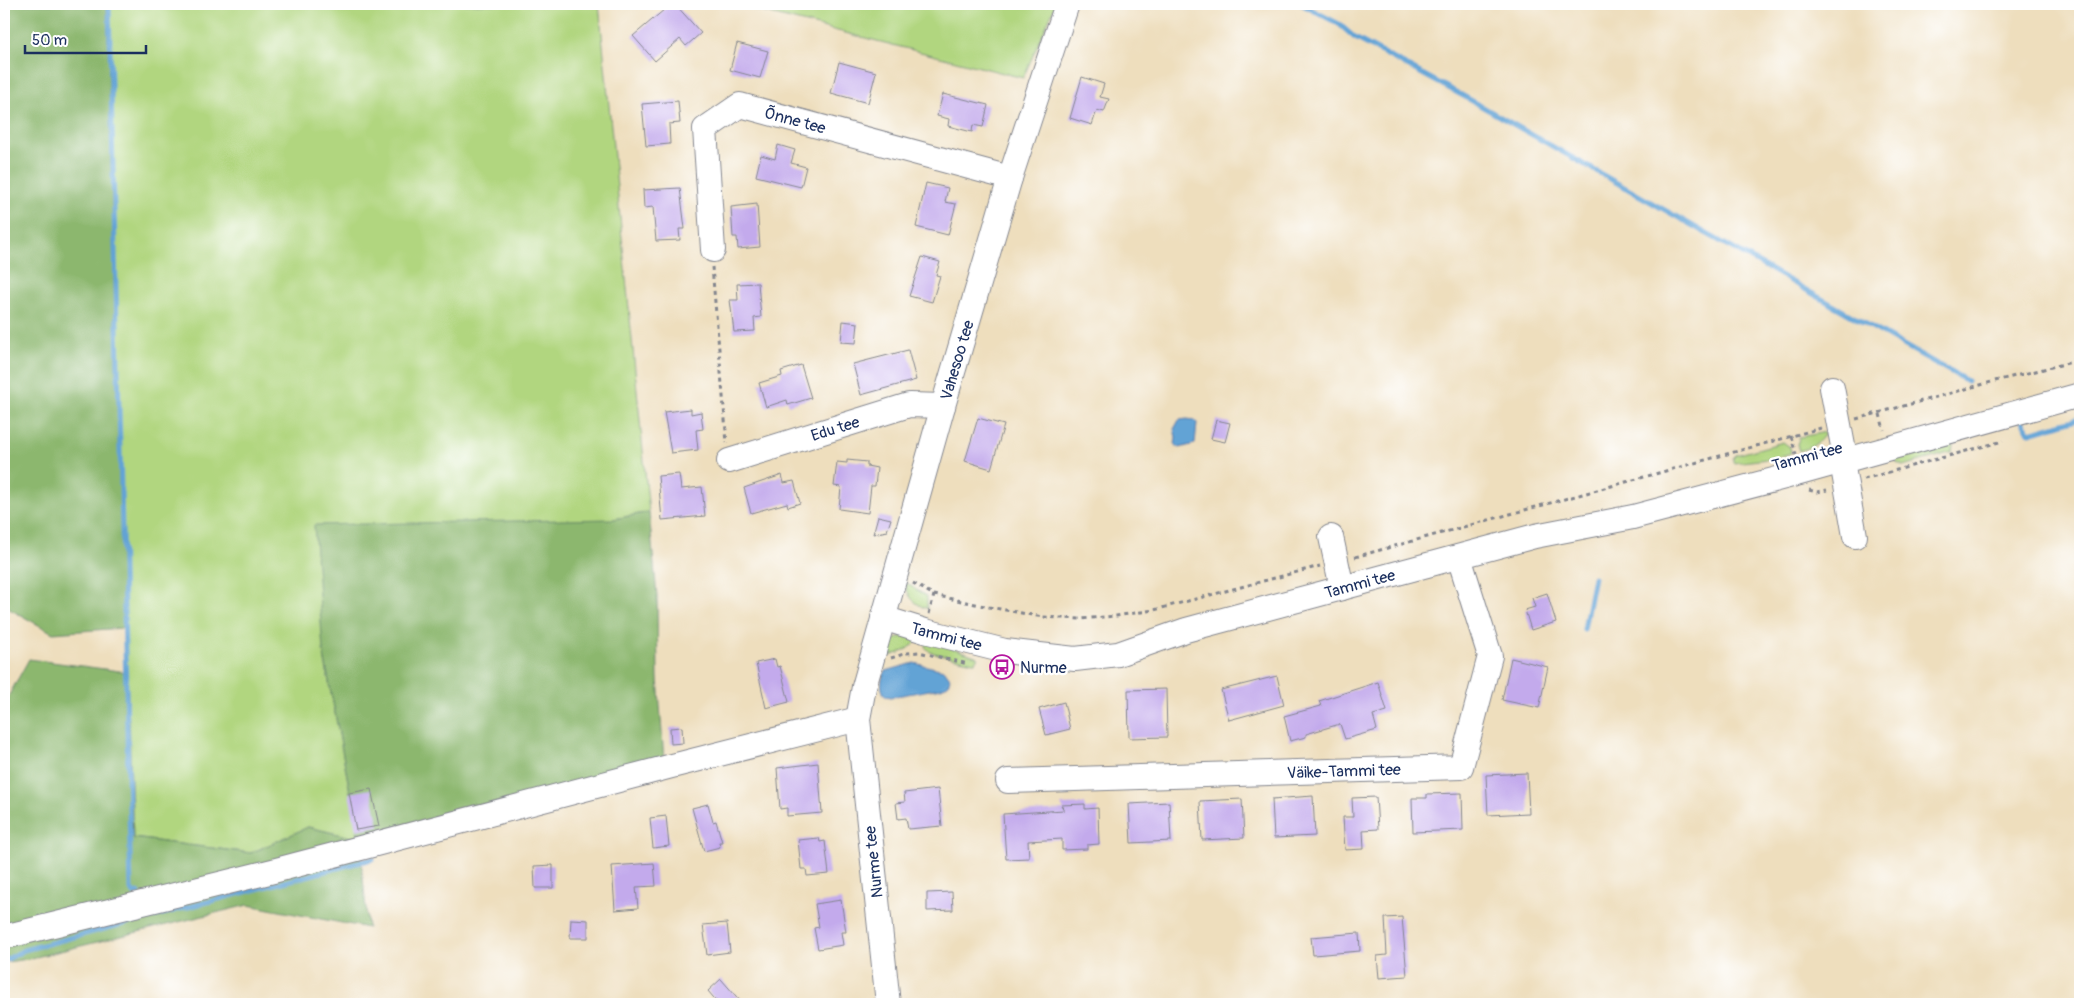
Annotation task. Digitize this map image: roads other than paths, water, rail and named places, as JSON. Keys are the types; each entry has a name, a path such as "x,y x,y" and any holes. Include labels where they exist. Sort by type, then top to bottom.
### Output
{"street":[{"name":"Vahesoo tee","path":"858,719 864,686 892,582 943,406 1010,178 1067,4"},
{"name":"Õnne tee","path":"713,250 705,129 740,105 1010,178"},
{"name":"Tammi tee","path":"883,618 925,631 1006,651 1075,658 1118,654 1186,630 1535,536 1634,517 2080,384"},
{"path":"1832,388 1855,536"},
{"name":"Tammi tee","path":"1842,454 2080,395"},
{"name":"Edu tee","path":"732,460 909,405 943,406"},
{"path":"1331,536 1342,588"},
{"name":"Väike-Tammi tee","path":"1008,781 1462,767 1490,656 1459,557"},
{"name":"Tammi tee","path":"892,582 908,609 1007,636 1045,641 1079,642 1117,640 1186,630"},
{"path":"4,937 273,872 672,766 858,719"},
{"name":"Nurme tee","path":"858,719 888,1004"}],"water":[{"path":"1179,420 1195,420 1197,423 1195,444 1180,448 1175,445 1174,429"},
{"path":"914,663 944,670 950,678 948,685 891,697 885,696 881,684 886,671"}],"waterway":[{"path":"109,4 131,890 135,894 139,893"},
{"path":"1301,4 1339,24 1355,38 1467,98 1967,381"},
{"path":"2022,421 2030,433 2080,418"},
{"path":"1584,629 1594,577"},
{"path":"4,961 24,950 372,859"}],"place":[{"name":"Nurme","path":"1002,667"}]}
